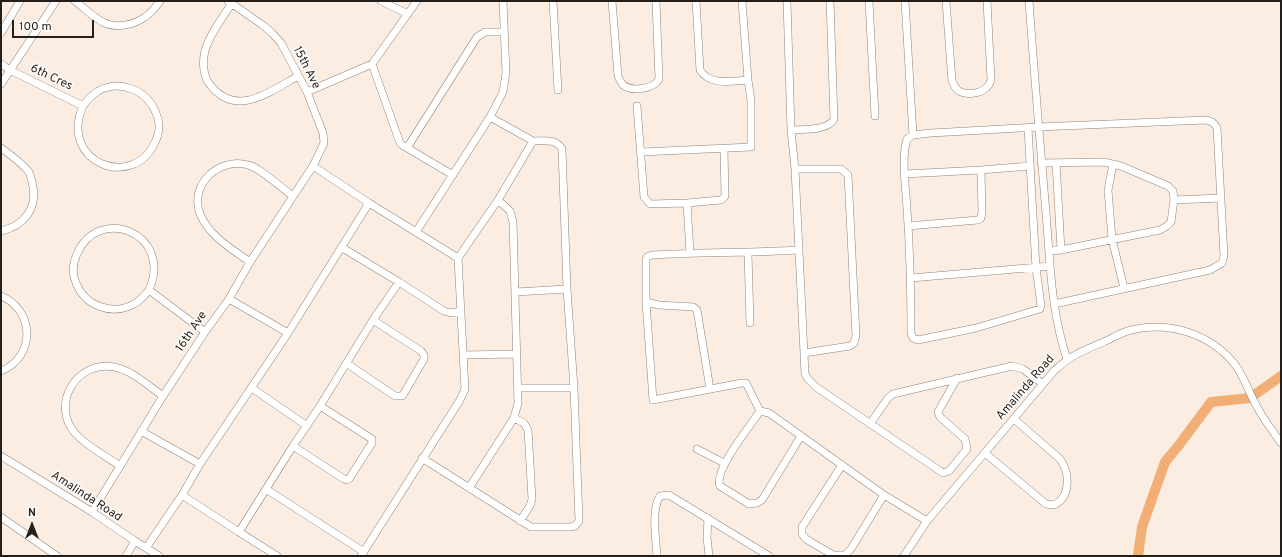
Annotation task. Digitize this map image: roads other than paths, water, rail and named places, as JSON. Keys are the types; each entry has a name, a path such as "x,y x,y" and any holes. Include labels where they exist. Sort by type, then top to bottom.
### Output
{"street":[{"path":"1,33 20,1"},
{"path":"1,84 56,1"},
{"path":"75,1 103,22 111,25 133,23 145,17 160,1"},
{"path":"381,1 408,14"},
{"path":"307,92 372,64 417,1"},
{"path":"416,232 490,117 504,87 506,73 503,1"},
{"path":"552,1 558,90"},
{"path":"612,1 618,76 623,84 628,87 637,88 657,84 659,79 656,1"},
{"path":"696,1 700,70 702,74 711,80 718,82 748,80"},
{"path":"641,152 751,147 751,100 742,1"},
{"path":"787,1 791,130 795,169 805,374 816,386 943,473 948,472 966,451 967,446 965,439 940,417 938,412 958,378"},
{"path":"791,130 824,127 832,123 834,119 830,1"},
{"path":"869,1 875,116"},
{"path":"905,1 913,135"},
{"path":"946,1 952,80 958,91 967,93 982,91 988,87 991,80 987,1"},
{"path":"1029,1 1038,127 1054,304 1060,339 1067,359"},
{"path":"230,2 204,52 204,73 207,82 216,93 229,100 250,100 263,95 298,76"},
{"name":"15th Ave","path":"230,2 272,33 281,43 307,92 324,139 313,166"},
{"path":"406,148 477,37 485,32 504,32"},
{"name":"6th Cres","path":"1,64 10,70 83,106"},
{"path":"372,64 398,138 402,145 453,175"},
{"path":"119,86 139,92 154,107 158,117 159,128 153,148 142,159 128,166 117,168 97,162 82,147 78,137 77,126 83,106 94,94 108,88 119,86"},
{"path":"637,106 644,197 650,204 687,204 721,200 725,196 724,149"},
{"path":"422,458 531,527 570,527 574,526 579,521 574,388 567,289 562,149 553,141 533,141 490,117"},
{"path":"1028,128 1036,268 1041,305 1040,309 976,328 918,340 913,338 905,174 905,146 907,139 913,135 1038,127 1211,121 1215,124 1216,128 1224,256 1222,263 1210,270 1054,304"},
{"path":"266,489 362,554 463,394 465,385 458,258 498,200 533,141"},
{"path":"1,148 15,157 30,174 34,194 32,206 28,215 20,223 10,229 1,231"},
{"path":"1041,163 1104,162 1113,164 1168,186 1173,191 1174,200 1171,222 1160,230 1061,250 1049,251"},
{"path":"250,262 221,242 207,226 200,215 198,197 199,189 204,180 212,172 226,165 236,163 249,165 257,169 293,196"},
{"path":"1056,163 1061,250"},
{"path":"1113,164 1108,190 1112,239 1124,288"},
{"path":"313,166 369,203 458,258"},
{"name":"16th Ave","path":"92,512 141,431 205,332 229,299 250,262 313,166"},
{"path":"905,174 1030,166"},
{"path":"795,169 841,169 848,175 856,336 854,343 850,346 804,353"},
{"path":"908,226 978,220 981,218 981,170"},
{"path":"1174,200 1221,198"},
{"path":"469,488 514,418 518,404 512,216 510,211 498,200"},
{"path":"146,548 182,495 200,464 288,333 369,203"},
{"path":"687,204 690,253"},
{"path":"120,229 135,234 150,249 154,259 155,270 149,290 138,301 124,308 113,310 93,304 78,289 74,279 73,268 79,248 94,233 104,230 120,229"},
{"path":"341,247 444,312 451,313 461,311"},
{"path":"799,250 748,253 690,253 652,255 647,257 646,302 653,400 710,390 742,382 746,383 760,410 769,413 884,495 927,521"},
{"path":"748,253 750,324"},
{"path":"911,278 1050,266"},
{"path":"239,532 398,282"},
{"path":"515,292 567,289"},
{"path":"149,290 205,332"},
{"path":"1,296 7,298 16,305 26,324 27,334 26,344 22,354 15,362 1,371"},
{"path":"229,299 288,333"},
{"path":"646,302 659,305 693,307 698,310 710,390"},
{"path":"346,363 395,396 403,395 424,359 424,355 421,351 373,320"},
{"name":"Amalinda Road","path":"904,556 927,521 1054,371 1067,359 1129,330 1150,326 1177,329 1198,336 1216,346 1234,363 1245,380 1256,406 1281,443"},
{"path":"463,355 517,354"},
{"path":"120,466 84,441 76,434 69,424 65,402 68,391 74,381 92,368 103,366 115,367 126,370 164,396"},
{"path":"870,424 888,398 893,394 958,378 1012,366 1023,369 1043,384"},
{"path":"252,388 307,426"},
{"path":"518,388 574,388"},
{"path":"293,446 344,479 349,479 372,443 372,439 320,406"},
{"path":"760,410 724,463 719,479 720,486 749,504 757,503 762,500 801,436"},
{"path":"514,418 527,426 529,445 532,499 530,506 520,521"},
{"path":"985,453 1046,504 1054,505 1062,499 1068,480 1064,464 1014,419"},
{"path":"141,431 200,464"},
{"path":"697,449 724,463"},
{"name":"Amalinda Road","path":"1,456 92,512 159,556"},
{"path":"842,465 802,526 802,534 806,539 833,555 845,555 851,549 884,495"},
{"path":"182,495 277,556"},
{"path":"657,556 655,510 656,501 660,496 670,496 769,556"},
{"path":"1,517 57,556"},
{"path":"708,518 707,537 709,556"},
{"path":"126,556 134,541"}],"waterway":[{"path":"1138,556 1142,527 1165,462 1211,402 1250,398 1281,376"}]}
